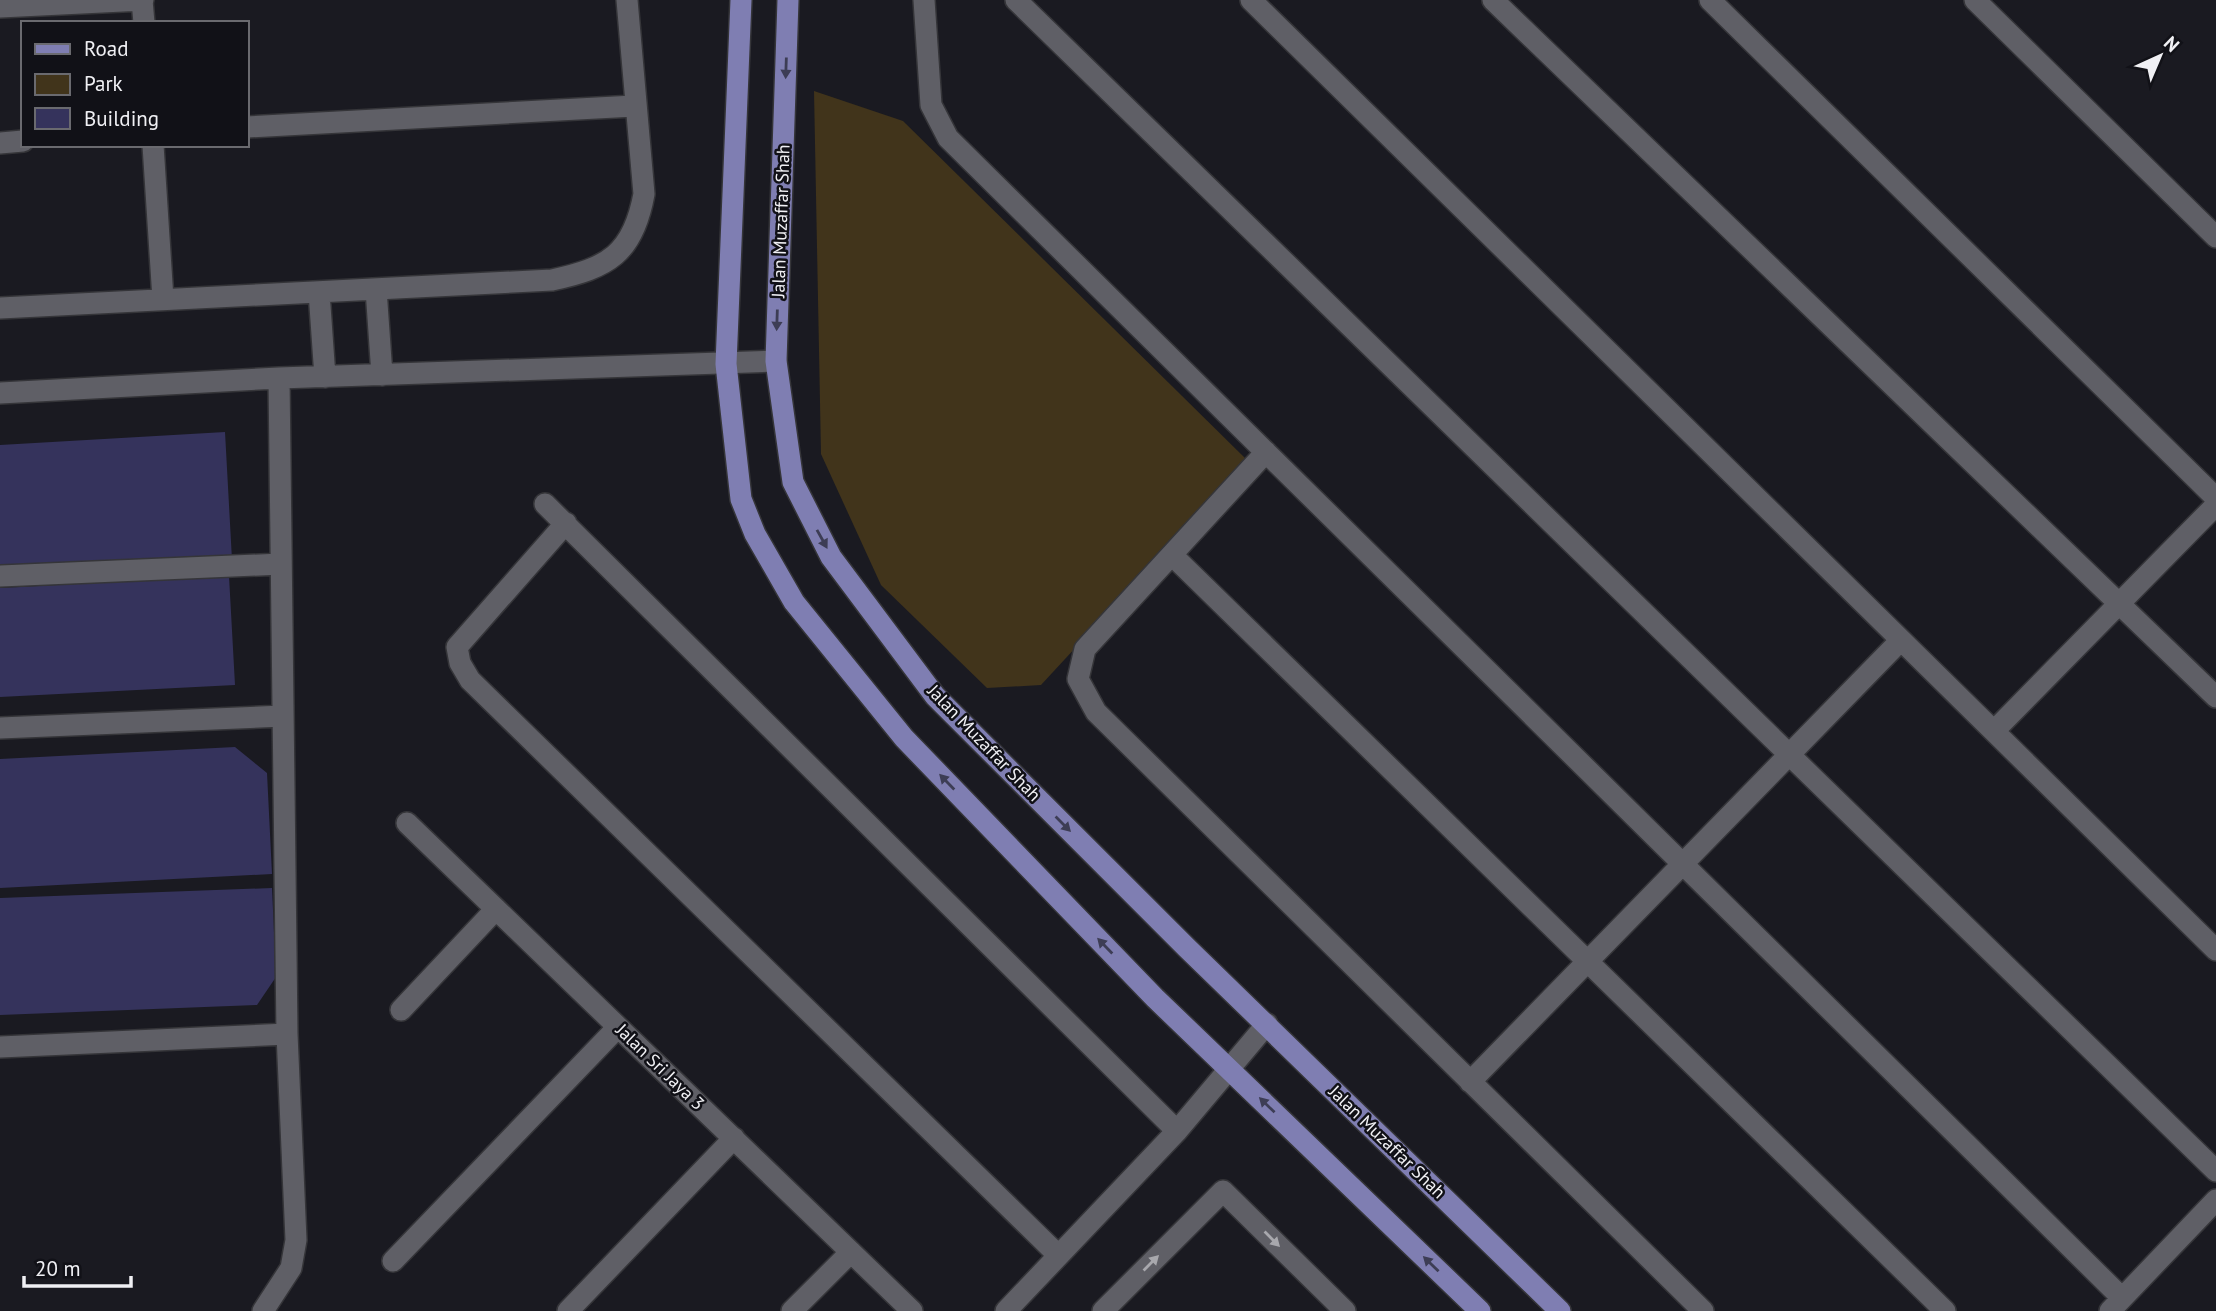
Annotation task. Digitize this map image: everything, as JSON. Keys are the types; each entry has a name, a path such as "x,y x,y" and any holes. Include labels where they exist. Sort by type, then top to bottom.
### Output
{"main road":[{"path":"741,0 726,364 741,499 755,534 794,602 904,738 1155,998 1480,1311"},
{"name":"Jalan Muzaffar Shah","path":"788,0 776,361 793,482 831,557 935,696 1186,948 1560,1311"}],"street":[{"path":"0,7 143,0 144,21"},
{"path":"0,308 552,280 582,274 609,262 626,244 639,222 644,194 634,106 627,0"},
{"path":"924,0 931,105 948,138 1682,864 2116,1305 2216,1199"},
{"path":"1016,0 2216,1171"},
{"path":"1251,0 2216,950"},
{"path":"1493,0 2216,697"},
{"path":"1710,0 2216,498"},
{"path":"1975,0 2216,237"},
{"path":"248,128 634,106"},
{"path":"0,143 21,142"},
{"path":"153,147 163,299"},
{"path":"376,289 382,375"},
{"path":"319,292 325,377"},
{"path":"0,393 279,378 776,361"},
{"path":"263,1311 292,1268 296,1240 287,1034 279,378"},
{"path":"1266,452 1085,649 1078,679 1096,712 1703,1311"},
{"path":"545,504 1177,1131"},
{"path":"1994,731 2216,505"},
{"path":"566,523 457,646 460,663 470,680 1058,1255"},
{"path":"1172,555 1586,963 1945,1311"},
{"path":"0,576 281,564"},
{"path":"1471,1082 1901,640"},
{"path":"0,728 283,716"},
{"name":"Jalan Sri Jaya 3","path":"407,823 912,1311"},
{"path":"401,1010 496,909"},
{"path":"1006,1311 1177,1131 1267,1024"},
{"path":"393,1261 618,1027"},
{"path":"0,1047 287,1034"},
{"path":"568,1311 734,1138"},
{"path":"1109,1309 1223,1191 1345,1311"},
{"path":"792,1311 851,1252"}],"green space":[{"path":"814,91 903,121 1248,461 1041,685 987,688 881,585 821,454"}],"building":[{"path":"225,432 232,560 0,572 0,445"},
{"path":"229,576 235,685 0,697 0,588"},
{"path":"235,747 267,773 272,874 0,888 0,759"},
{"path":"272,888 276,977 257,1005 0,1015 0,898"}]}
